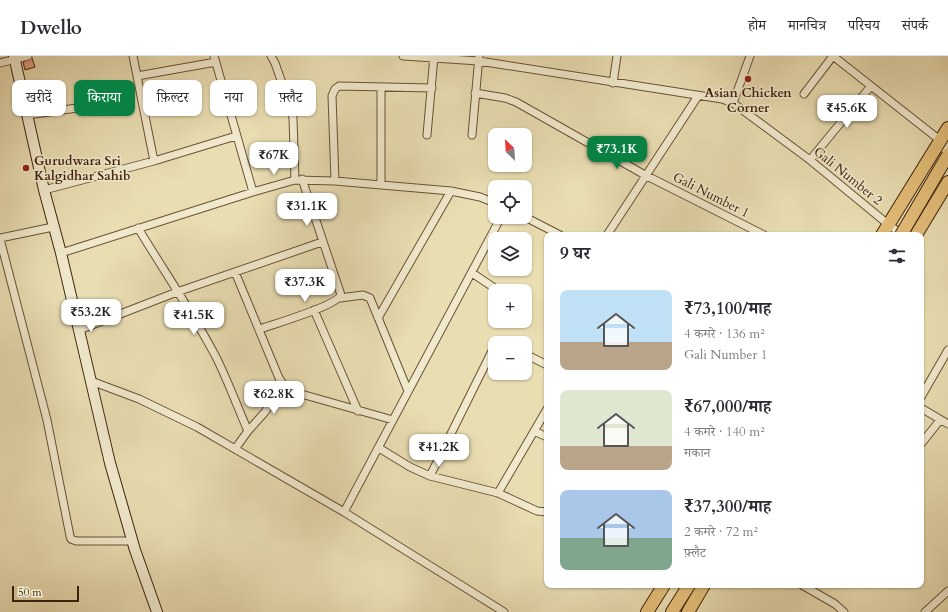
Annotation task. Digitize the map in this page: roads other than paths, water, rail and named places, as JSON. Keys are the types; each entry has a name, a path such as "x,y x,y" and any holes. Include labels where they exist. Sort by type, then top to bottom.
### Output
{"main road":[{"path":"885,230 948,128"},
{"path":"904,232 948,155"},
{"path":"918,232 948,184"},
{"path":"647,612 662,588"},
{"path":"672,612 687,588"},
{"path":"688,612 702,588"}],"street":[{"path":"0,63 15,58 28,56"},
{"path":"134,56 154,161"},
{"path":"275,56 271,56 290,103 293,118 299,180 341,292 340,298"},
{"name":"Gali Number 2","path":"403,56 479,58 613,83 722,99 733,102 810,160 885,230"},
{"path":"426,135 432,88 434,56"},
{"path":"613,83 617,56"},
{"path":"733,102 750,56"},
{"path":"804,94 833,56 941,141"},
{"path":"15,58 20,80"},
{"path":"472,135 479,58"},
{"path":"138,76 215,59 253,192"},
{"path":"335,181 332,96 333,92 339,86 432,88"},
{"path":"810,160 871,86"},
{"path":"381,87 381,185"},
{"name":"Gali Number 1","path":"475,93 505,98 516,102 645,175 758,232"},
{"path":"609,232 698,96"},
{"path":"28,116 44,190 61,253 110,463 133,542 157,612"},
{"path":"44,190 154,161 236,136"},
{"path":"61,253 253,192 299,180 335,181 451,192 488,200"},
{"path":"378,318 451,192"},
{"path":"532,220 554,232"},
{"path":"344,512 497,224"},
{"path":"53,227 0,238 46,420 70,536 71,539 76,541 133,542"},
{"path":"138,228 199,326 217,359 248,431"},
{"path":"79,330 177,292 322,242"},
{"path":"235,272 283,386 290,392 392,420"},
{"path":"472,273 488,284"},
{"path":"260,329 314,310 340,298 363,295 368,296 408,391"},
{"path":"314,310 358,410"},
{"path":"924,392 948,350"},
{"path":"532,358 544,364"},
{"path":"430,476 488,359"},
{"path":"91,380 164,410 234,449 344,512 504,612"},
{"path":"234,449 265,412 283,386"},
{"path":"924,410 948,424"},
{"path":"498,493 544,414"},
{"path":"924,440 940,420"},
{"path":"534,431 544,436"},
{"path":"379,448 430,476 498,493 537,512 544,512"},
{"path":"807,588 835,604 844,612"},
{"path":"925,612 948,591"}],"place":[{"name":"Asian Chicken Corner","path":"748,79"},
{"name":"Gurudwara Sri Kalgidhar Sahib","path":"26,168"}]}
